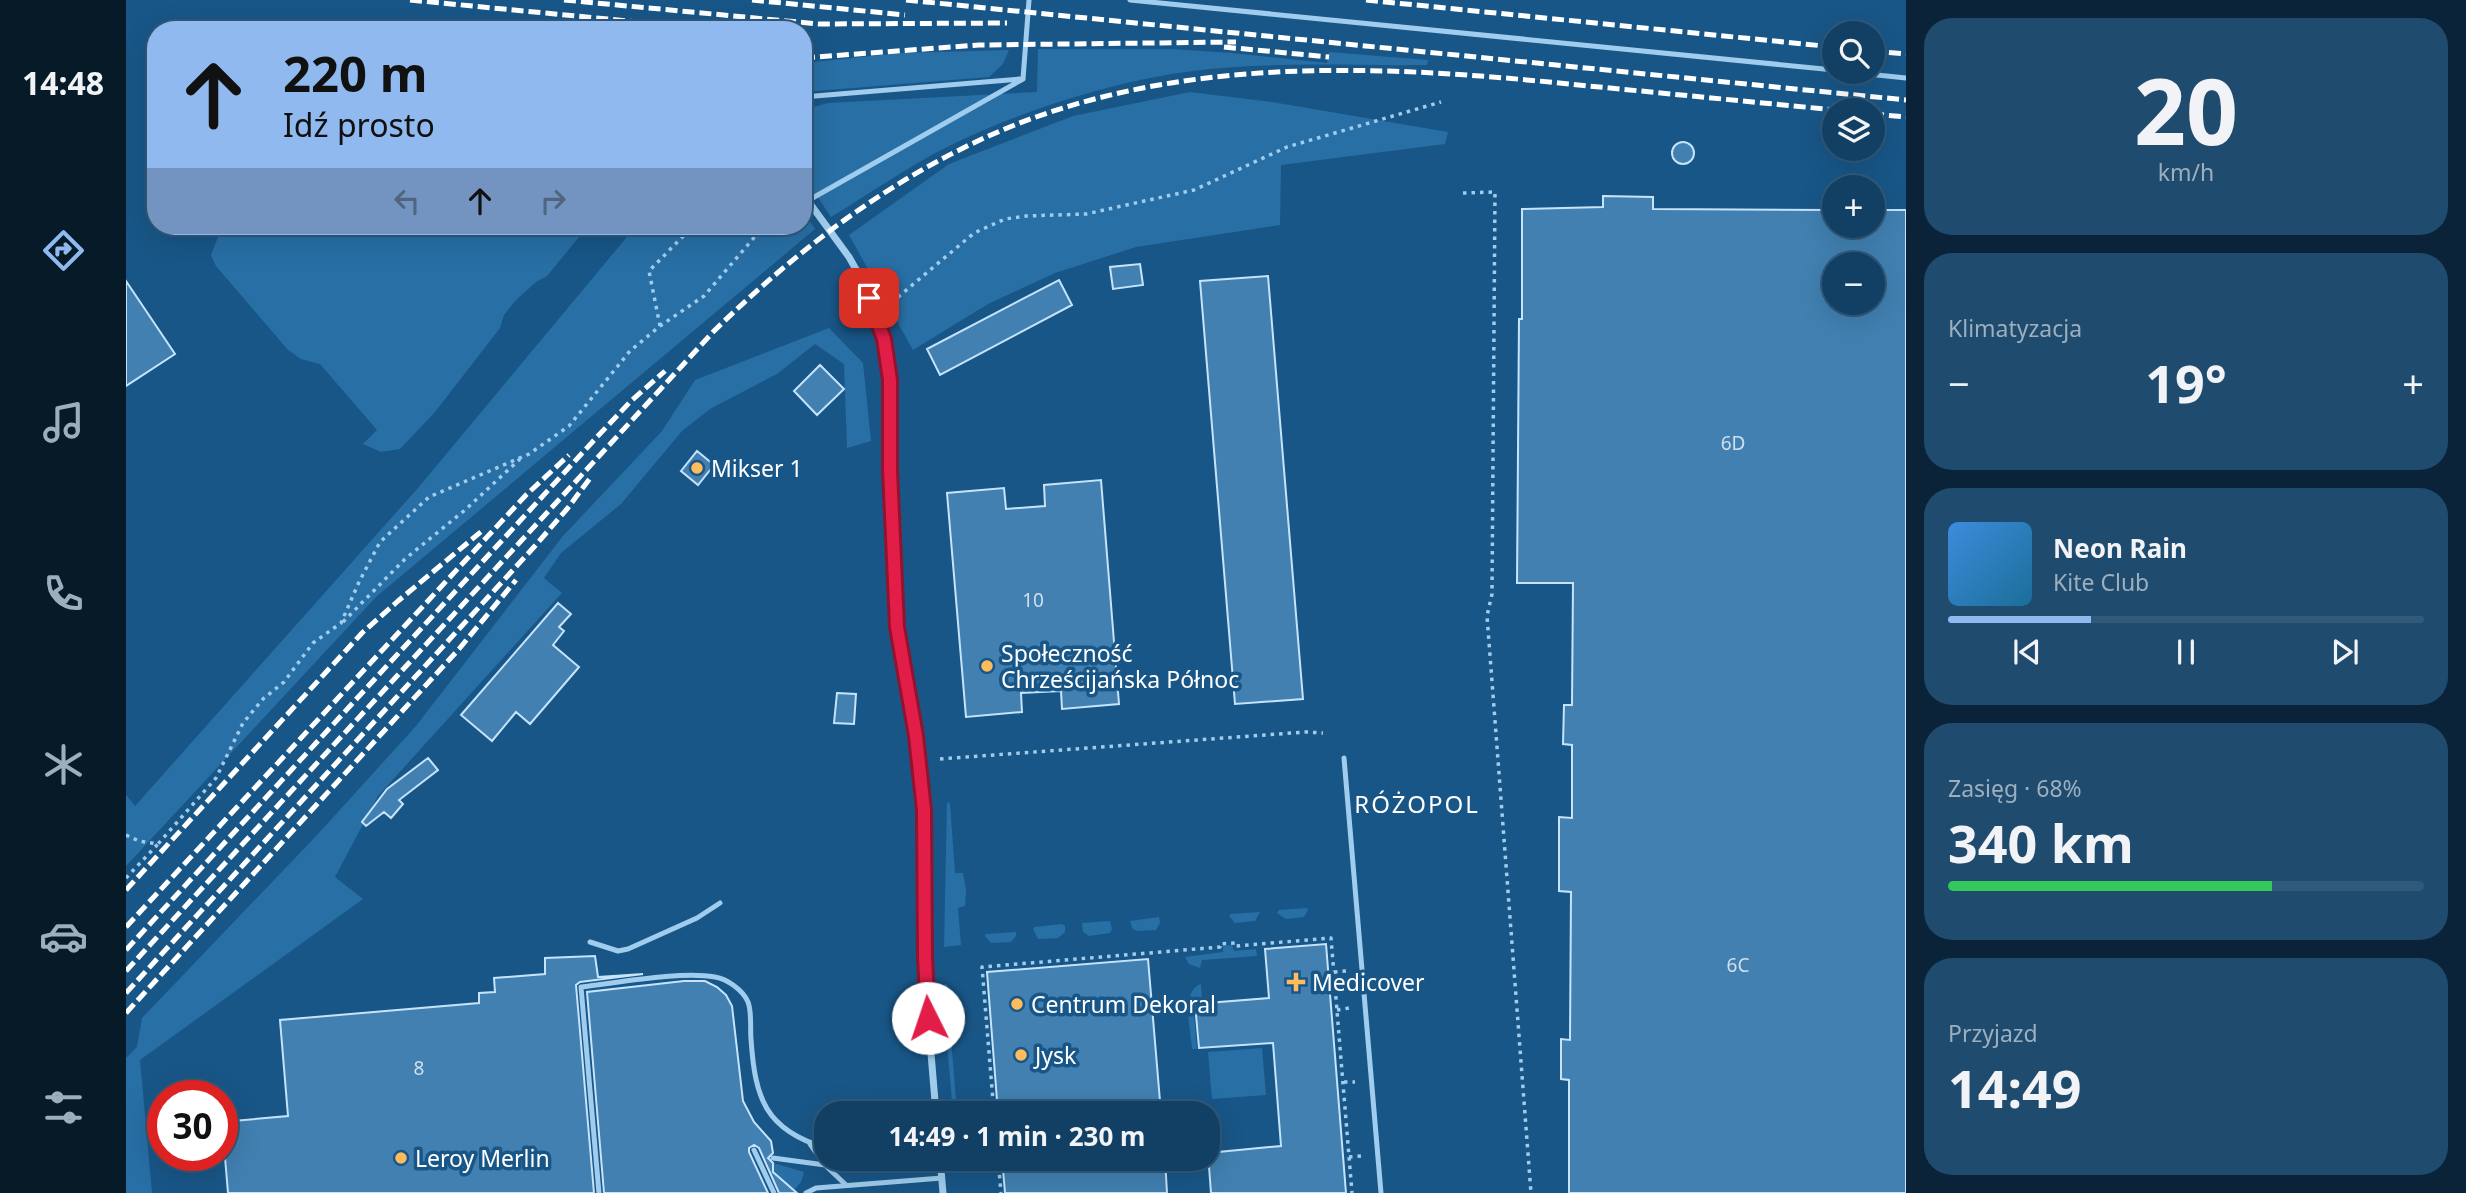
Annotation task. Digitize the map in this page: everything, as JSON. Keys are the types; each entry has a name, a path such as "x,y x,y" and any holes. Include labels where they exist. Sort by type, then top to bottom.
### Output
{"street":[{"path":"812,205 862,280 884,339 890,380 890,470 897,627 916,736 924,810 926,994 935,1101"},
{"path":"941,1171 943,1193"}],"lane":[{"path":"1023,79 1029,0"},
{"path":"1130,0 1822,69"},
{"path":"1885,76 1906,78"},
{"path":"812,96 1023,79"},
{"path":"812,194 1023,79"},
{"path":"1344,758 1381,1193"},
{"path":"590,942 618,951 628,949 697,918 720,903"},
{"path":"599,1193 581,986 678,976 717,977 738,989 749,1002 753,1068 758,1093 767,1111 778,1123 814,1145"},
{"path":"810,1144 814,1149"},
{"path":"754,1150 774,1193"},
{"path":"773,1157 814,1163"},
{"path":"832,1171 846,1185"},
{"path":"806,1193 816,1188 942,1178"}],"path":[{"path":"876,316 974,233 1005,219 1086,214 1194,190 1287,147 1441,102"},
{"path":"1463,193 1495,192 1492,594 1487,616 1531,1193"},
{"path":"660,326 649,271 684,235"},
{"path":"126,878 216,778 243,723 263,699 284,682 313,643 341,623 405,559 466,510 523,457 569,426 630,351 660,326 704,296 756,235"},
{"path":"341,623 380,542 429,497 523,457"},
{"path":"940,759 1306,732 1323,733"},
{"path":"126,835 138,841 158,844"},
{"path":"993,1101 982,967 1220,947 1220,944 1228,943 1236,943 1236,946 1331,938 1352,1193"},
{"path":"1334,972 1346,971"},
{"path":"1337,1010 1349,1009"},
{"path":"1343,1083 1355,1082"},
{"path":"1349,1157 1361,1156"},
{"path":"999,1171 1001,1193"}],"shaded area":[{"path":"1038,49 1171,49 1327,63 1329,52 1428,60 1427,65 1281,65 1222,68 1131,82 1034,110 973,135 945,148 831,217 812,191 812,107 828,103 1037,92"},
{"path":"1009,50 1003,64 989,77 812,90 812,62 901,53"},
{"path":"1190,92 1272,102 1448,132 1445,144 1281,165 1280,225 1136,247 1055,273 988,304 913,350 849,235 949,164 1073,116"},
{"path":"219,235 579,235 547,276 515,301 504,315 500,328 435,412 400,449 381,452 363,444 377,430 320,364 301,359 288,350 216,266 211,255"},
{"path":"629,235 808,235 376,597 126,866 126,795 135,806 418,488"},
{"path":"829,328 863,363 871,441 847,448 844,364 815,344 777,374 710,409 682,431 621,504 561,553 544,578 562,593 378,796 335,877 363,899 140,1060 147,1138 147,1171 150,1171 152,1193 126,1193 126,1058 137,1047 142,1018 318,834 416,726 563,536 662,431 695,380"},
{"path":"947,802 950,804 955,873 963,873 966,890 965,906 958,908 961,945 944,947"},
{"path":"1307,908 1304,917 1286,919 1277,913 1279,910"},
{"path":"1260,912 1255,921 1235,923 1229,916 1231,914"},
{"path":"1159,917 1160,923 1156,930 1137,931 1132,928 1130,921"},
{"path":"1110,921 1110,933 1089,936 1083,932 1082,923"},
{"path":"1065,926 1065,932 1058,938 1038,939 1033,929 1034,927"},
{"path":"1016,932 1011,942 991,943 985,936 986,934"},
{"path":"1232,945 1234,951 1256,949 1257,956 1202,960 1200,968 1189,964 1185,957 1223,952 1223,946"},
{"path":"947,984 956,1101 952,1101 942,985"},
{"path":"1201,984 1202,1001 1193,1002 1197,1049 1192,1049 1189,1003 1195,988"},
{"path":"1262,1048 1266,1095 1212,1099 1208,1052"},
{"path":"773,1163 804,1172 801,1182 794,1190 773,1172"}],"building":[{"path":"1683,142 1691,145 1694,153 1691,161 1683,164 1675,161 1672,153 1675,145"},
{"path":"1603,196 1653,197 1653,209 1822,210 1822,238 1885,238 1885,210 1906,210 1906,1193 1569,1193 1569,1080 1561,1079 1561,1039 1570,1040 1571,892 1559,891 1559,817 1572,818 1572,745 1563,744 1564,705 1572,705 1573,583 1517,583 1522,209 1603,207"},
{"path":"1140,264 1143,285 1113,289 1110,267"},
{"path":"1268,276 1303,699 1235,704 1200,281"},
{"path":"1059,280 1072,305 940,375 927,349"},
{"path":"126,281 175,354 126,386"},
{"path":"820,365 844,389 817,415 794,391"},
{"name":"Mikser 1","path":"697,451 714,465 698,485 681,471"},
{"path":"1101,480 1119,704 1062,709 1061,691 1021,693 1022,712 966,717 947,493 1004,488 1006,509 1045,506 1044,485"},
{"path":"558,603 571,614 559,627 564,631 553,645 579,667 530,724 516,712 492,741 461,715"},
{"path":"837,693 856,694 854,724 834,723"},
{"path":"428,758 438,770 399,800 403,804 391,818 384,812 366,826 362,822 387,789"},
{"path":"1326,944 1346,1193 1211,1193 1209,1171 1220,1171 1220,1152 1281,1146 1273,1043 1199,1048 1195,1004 1269,998 1265,949"},
{"path":"595,956 598,977 643,974 580,982 576,985 594,1193 228,1193 226,1171 238,1171 238,1121 288,1116 280,1020 479,1003 479,993 495,992 494,978 545,974 545,958"},
{"path":"1148,959 1160,1101 997,1101 987,972"},
{"path":"705,981 717,987 726,995 732,1006 743,1101 754,1122 771,1141 773,1153 768,1158 773,1163 773,1172 797,1193 779,1193 759,1148 754,1145 749,1148 749,1152 768,1193 604,1193 587,992"},
{"path":"1003,1171 1166,1171 1167,1193 1005,1193"}],"railway":[{"path":"410,0 628,21"},
{"path":"564,0 787,21"},
{"path":"752,0 905,15"},
{"path":"906,0 1906,100"},
{"path":"1366,0 1822,46"},
{"path":"812,23 1007,23"},
{"path":"812,57 979,45 1236,42"},
{"path":"1224,47 1329,57"},
{"path":"1885,52 1906,54"},
{"path":"126,971 713,332 785,266 824,236 904,180 947,156 1036,117 1103,97 1171,83 1241,74 1310,71 1450,74 1822,109"},
{"path":"1885,115 1906,117"},
{"path":"126,950 597,437 630,402 665,371"},
{"path":"126,927 526,495 569,455"},
{"path":"126,993 534,547 591,477"},
{"path":"126,890 362,633 483,530"},
{"path":"126,1013 459,649 516,580"}],"place":[{"name":"Mikser 1","path":"697,468"},
{"name":"Społeczność Chrześcijańska Północ","path":"987,666"},
{"name":"Medicover","path":"1296,982"},
{"name":"Centrum Dekoral","path":"1017,1004"},
{"name":"Jysk","path":"1021,1055"},
{"name":"Leroy Merlin","path":"401,1158"}],"district":[{"name":"RÓŻOPOL","path":"1417,803"}],"route":[{"path":"869,298 884,339 890,380 890,470 897,627 916,736 924,810 928,1018"}]}
